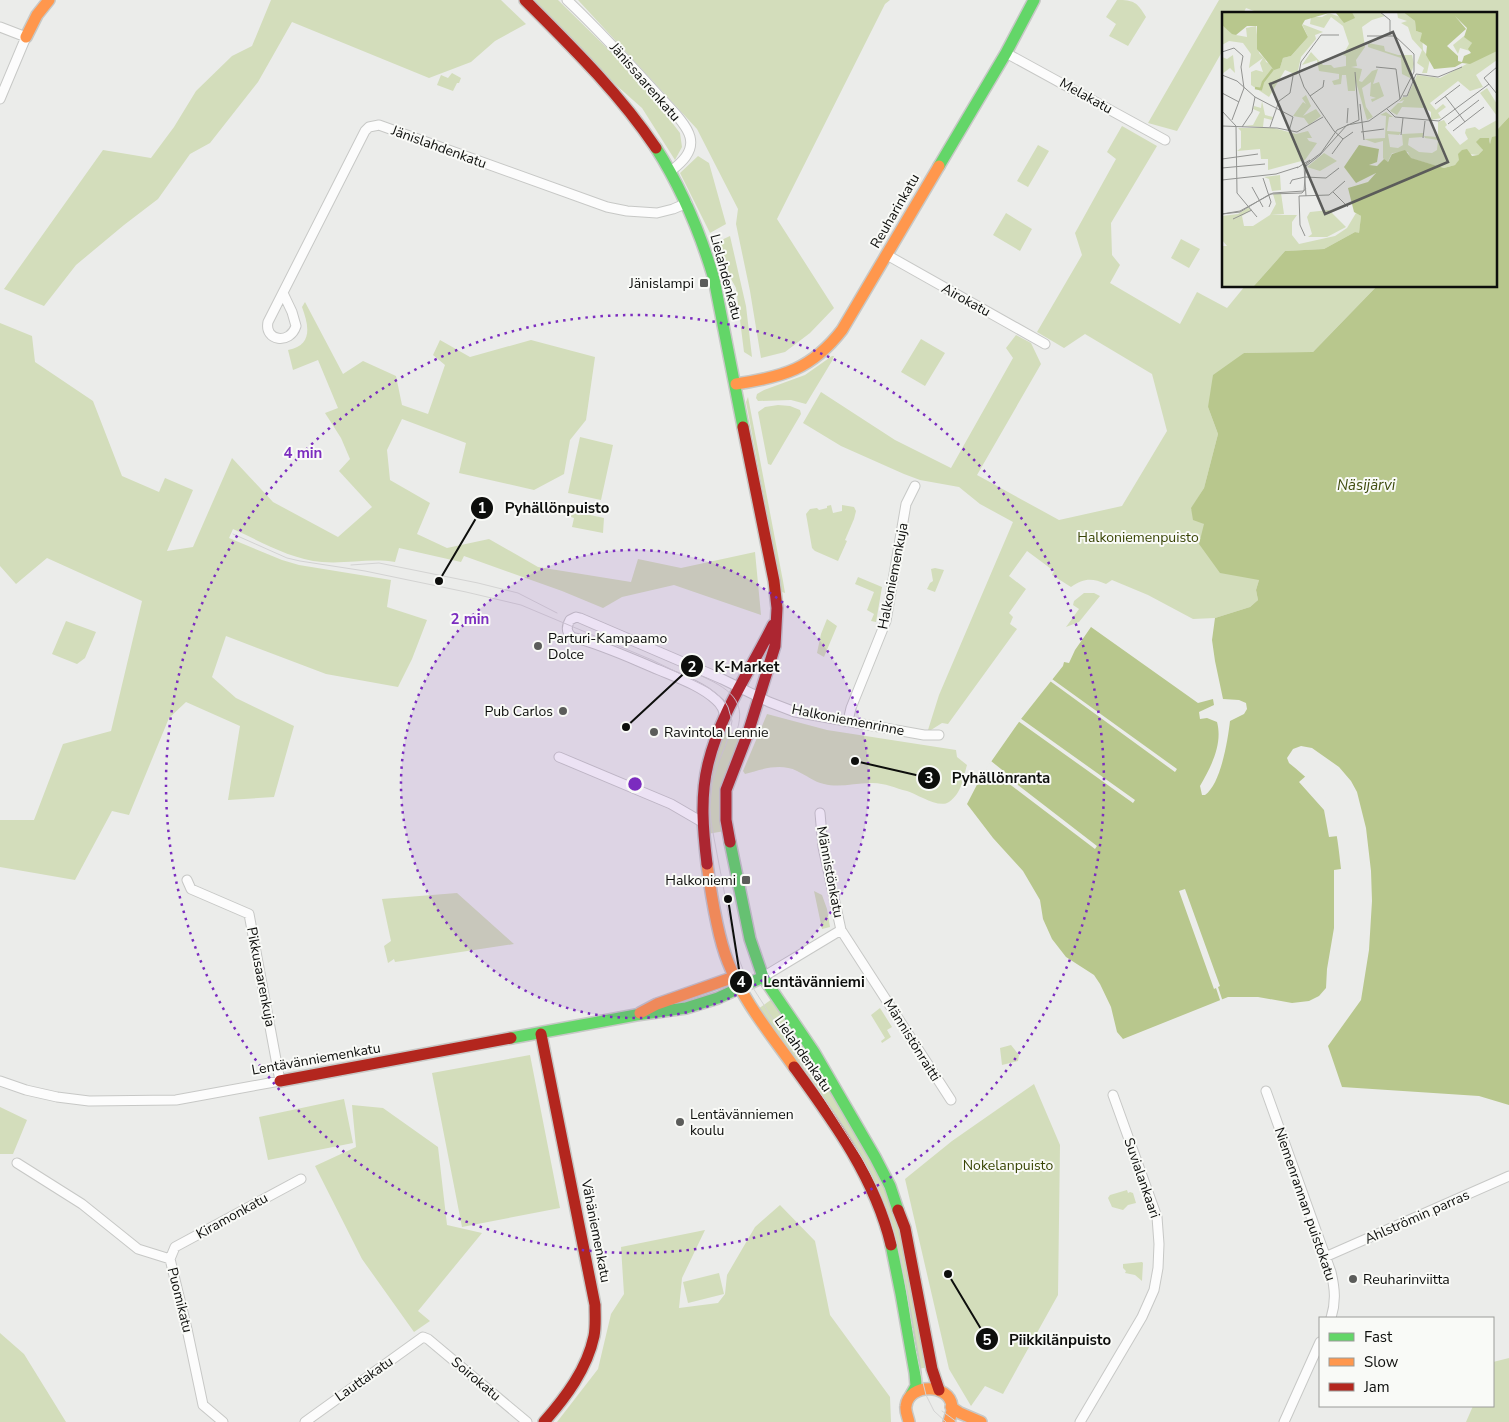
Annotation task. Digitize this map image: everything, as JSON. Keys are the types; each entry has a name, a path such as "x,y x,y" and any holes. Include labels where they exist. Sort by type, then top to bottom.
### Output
{"main road":[{"path":"26,37 37,15 49,0"},
{"name":"Lielahdenkatu","path":"525,0 642,127 671,171 687,203 714,279 774,581 775,646 748,733 730,777 725,802 729,835 750,939 764,977 814,1052 871,1149 890,1186 905,1228 932,1369 939,1390 949,1400 952,1407"},
{"name":"Reuharinkatu","path":"736,384 764,380 806,365 822,353 842,330 1006,53 1034,0"},
{"name":"Lielahdenkatu","path":"776,618 725,718 714,742 704,775 702,822 722,945 727,961 741,990 808,1085 860,1167 874,1196 887,1231 900,1288 916,1379 916,1386 907,1402 906,1409 909,1422"},
{"name":"Lentävänniemenkatu","path":"636,1015 657,1004 734,977 764,977"},
{"name":"Lentävänniemenkatu","path":"280,1081 636,1015 659,1014 701,1004 741,990 764,977"},
{"name":"Vähäniemenkatu","path":"541,1034 595,1305 594,1334 584,1366 558,1406 544,1422"},
{"path":"911,1395 924,1388 939,1390"},
{"path":"949,1422 952,1407"},
{"path":"952,1407 960,1413 981,1422"}],"street":[{"name":"Jänissaarenkatu","path":"567,0 620,53 688,131 691,138 690,149 681,163 671,171"},
{"path":"0,27 26,37 0,99"},
{"name":"Melakatu","path":"1006,53 1165,140"},
{"name":"Jänislahdenkatu","path":"282,293 292,312 296,326 291,335 283,339 272,335 267,326 282,293 366,131 373,125 379,125 607,208 657,213 674,209 687,203"},
{"name":"Airokatu","path":"887,255 1046,344"},
{"name":"Halkoniemenkuja","path":"848,721 851,708 886,621 906,504 915,486"},
{"name":"Halkoniemenrinne","path":"725,718 723,709 718,702 706,692 606,647 572,637 568,634 567,629 570,620 576,617 580,618 795,712 924,735 940,735"},
{"path":"559,757 671,804 702,822"},
{"name":"Männistönkatu","path":"764,977 841,930 823,847 820,813"},
{"name":"Pikkusaarenkuja","path":"187,880 191,888 249,914 280,1081"},
{"name":"Männistönraitti","path":"841,930 951,1100"},
{"name":"Lentävänniemenkatu","path":"0,1081 18,1088 57,1097 90,1100 176,1100 280,1081"},
{"name":"Niemenrannan puistokatu","path":"1266,1091 1331,1272 1335,1291 1331,1317"},
{"name":"Suvialankaari","path":"1080,1422 1142,1317 1154,1290 1158,1268 1157,1217 1113,1095"},
{"name":"Puomikatu","path":"17,1163 82,1204 138,1249 170,1259 203,1405 223,1422"},
{"name":"Ahlströmin parras","path":"1325,1257 1509,1176"},
{"name":"Kiramonkatu","path":"170,1259 175,1248 301,1179"},
{"name":"Lauttakatu","path":"305,1422 423,1337"},
{"name":"Soirokatu","path":"423,1337 428,1339 527,1422"},
{"path":"1284,1422 1319,1344"}],"green space":[{"path":"271,0 501,0 526,24 495,41 471,62 429,78 292,22 258,82 210,143 190,154 158,199 76,265 44,306 4,289 103,150 151,158 174,127 196,91 232,56 252,46"},
{"path":"534,0 558,0 615,56 650,94 680,133 682,147 675,160 642,108 616,85"},
{"path":"578,0 890,0 885,4 777,219 834,308 810,333 785,352 761,358 736,224 738,209 697,129"},
{"path":"1117,0 1134,3 1146,17 1128,46 1109,36 1116,24 1106,17"},
{"path":"1219,0 1509,0 1509,117 1496,131 1496,12 1257,12 1246,8 1244,12 1222,12 1222,52 1177,131 1148,123"},
{"path":"452,73 461,78 453,91 437,85 441,75 448,78"},
{"name":"Halkoniemenpuisto","path":"1122,126 1157,146 1111,223 1112,255 1120,265 1110,283 1180,324 1197,292 1227,308 1243,288 1375,288 1313,352 1244,353 1208,407 1218,434 1204,488 1191,509 1259,580 1256,590 1258,600 1250,607 1215,618 1193,619 1148,595 1112,580 1106,584 1092,580 1084,581 1071,587 1052,575 1054,571 1027,551 1009,576 1026,589 1009,613 1013,617 1010,624 1017,629 948,724 942,723 928,730 939,695 1013,522 980,504 959,487 920,480 904,474 841,446 803,423 821,392 895,440 951,468 1013,358 1006,348 1016,335 1031,343 1041,364 977,475 1059,520 1122,506 1167,431 1152,374 1085,334 1064,348 1037,332 1082,255 1075,233 1116,159 1107,152"},
{"path":"1038,145 1049,151 1028,187 1017,181"},
{"path":"698,156 709,163 726,224 710,233 680,173"},
{"path":"1006,213 1032,229 1020,251 993,235"},
{"path":"730,236 746,306 752,357 744,352 736,288 719,257 715,243"},
{"path":"1181,239 1200,249 1189,268 1171,258"},
{"path":"305,302 343,374 363,361 396,376 402,405 428,414 445,365 433,355 440,340 470,357 531,340 595,357 586,420 570,440 564,474 534,490 459,473 466,443 402,419 387,450 390,480 430,503 417,534 447,548 489,539 538,567 631,582 638,559 681,568 755,552 761,615 674,585 622,597 603,608 562,591 464,556 461,562 399,548 395,562 322,562 287,554 233,529 229,538 282,560 299,565 391,580 387,607 427,620 412,659 398,687 326,674 226,636 212,677 236,698 294,726 274,797 228,800 240,726 186,702 169,718 129,815 112,811 75,880 0,867 0,820 34,820 63,744 111,731 142,601 47,558 16,584 0,566 0,323 32,336 35,362 93,401 122,476 159,492 165,478 193,490 167,551 193,547 232,458 273,502 338,537 372,507 339,471 350,459 341,438 325,413 338,408 318,360 293,370 288,350 302,344 307,334 302,307"},
{"path":"921,339 945,353 925,386 901,372"},
{"path":"834,356 832,361 806,404 791,400 758,401 756,398 757,394 764,390 805,375"},
{"path":"748,397 785,593 782,592 746,402"},
{"path":"790,406 800,410 801,414 771,465 768,464 758,412 765,407"},
{"path":"580,437 613,445 601,500 568,493"},
{"path":"831,505 833,513 842,511 842,505 854,507 856,511 845,540 847,541 838,561 812,548 806,514 810,509 817,508 819,510"},
{"path":"572,511 604,518 603,533 572,527 574,518 571,517"},
{"path":"931,569 944,570 935,592 927,589 933,581"},
{"path":"858,577 882,587 876,622 871,621 874,614 867,610 874,592 855,584"},
{"path":"1084,593 1094,593 1100,596 1079,622 1066,627 1079,609 1073,605 1074,601"},
{"path":"827,619 837,626 824,657 817,653 821,634"},
{"path":"66,621 96,632 85,658 77,664 52,654"},
{"path":"767,714 827,730 956,750 957,757 967,765 961,785 957,794 949,802 940,804 880,783 835,786 824,784 785,767 758,770 745,774 743,771"},
{"path":"724,731 742,735 726,773 725,831 707,834 707,787"},
{"path":"814,891 822,895 830,927 822,929"},
{"path":"457,893 514,944 395,962 394,959 388,963 384,946 391,941 382,899"},
{"path":"772,999 845,1111 896,1211 929,1367 918,1369 890,1226 758,1009"},
{"path":"880,1008 892,1027 887,1030 891,1037 882,1043 881,1041 885,1038 871,1015"},
{"path":"1011,1045 1019,1055 1018,1061 1002,1065 1000,1048"},
{"path":"530,1055 560,1208 462,1227 432,1073"},
{"name":"Nokelanpuisto","path":"1034,1084 1060,1145 1058,1295 1003,1394 985,1386 971,1406 949,1369 905,1179 952,1141"},
{"path":"344,1099 353,1143 268,1160 259,1117"},
{"path":"352,1105 383,1108 438,1147 447,1225 482,1233 418,1311 430,1321 414,1332 362,1259 315,1166 356,1147"},
{"path":"0,1107 27,1120 13,1154 0,1154"},
{"path":"1127,1190 1128,1193 1133,1193 1136,1203 1128,1205 1123,1210 1112,1207 1108,1198 1110,1195"},
{"path":"780,1205 815,1241 830,1315 890,1397 891,1422 557,1422 598,1369 611,1314 624,1294 621,1247 705,1230 682,1278 679,1308 718,1303 725,1294 727,1275 755,1227"},
{"path":"1142,1262 1142,1281 1135,1275 1125,1273 1123,1264"},
{"path":"719,1273 724,1294 688,1303 683,1282"},
{"path":"0,1333 24,1354 66,1422 0,1422"},
{"path":"1509,1358 1509,1422 1466,1422 1473,1407 1494,1407 1494,1362"}],"water":[{"name":"Näsijärvi","path":"1509,117 1509,1105 1479,1096 1342,1087 1328,1046 1361,1000 1369,950 1372,901 1366,828 1357,792 1351,781 1339,767 1312,748 1301,746 1293,749 1287,758 1289,763 1314,786 1329,806 1338,841 1341,869 1334,870 1334,928 1327,969 1326,988 1319,996 1309,1001 1292,1003 1258,997 1228,997 1123,1039 1117,1032 1111,1007 1100,984 1094,975 1066,957 1052,939 1043,919 1040,900 1023,871 993,838 967,804 982,775 984,777 987,772 986,769 1021,719 1063,666 1064,662 1069,663 1075,650 1091,627 1198,703 1213,699 1214,705 1199,712 1200,719 1207,718 1217,722 1218,739 1215,755 1200,786 1202,795 1205,795 1211,789 1223,761 1230,721 1244,714 1247,709 1246,703 1239,700 1223,699 1212,640 1215,618 1250,607 1258,600 1256,590 1259,580 1220,573 1199,544 1204,524 1193,520 1191,508 1204,488 1218,434 1208,407 1213,375 1244,353 1313,352 1375,288 1496,288 1496,131"}],"pier":[{"path":"1051,678 1177,769 1175,772 1050,681"},
{"path":"1020,718 1135,800 1133,803 1018,721"},
{"path":"991,761 1011,777 1010,779 1097,846 1095,849 1008,783 1006,785 985,769"},
{"path":"1307,775 1328,800 1334,813 1338,836 1329,837 1324,810 1299,782"},
{"path":"1185,889 1220,986 1218,987 1223,1002 1221,1003 1216,988 1214,989 1179,891"}],"tram line":[{"path":"233,534 287,558 365,571 521,605 652,660 709,688 724,700 732,721 729,736 712,783 710,807 711,822 735,949 746,977 862,1158 883,1199 901,1258 916,1350 926,1395 934,1411 946,1422"},
{"path":"351,565 379,563 478,583 518,593 557,613"},
{"path":"697,674 727,690 734,697 740,714 739,725 734,738"},
{"path":"942,1411 957,1422"}],"traffic: fast":[{"path":"939,166 1006,53 1034,0"},
{"path":"656,148 690,211 714,279 743,427"},
{"path":"730,842 750,939 763,977 814,1052 875,1157 890,1186 898,1210"},
{"path":"511,1038 636,1015 686,1008 718,998 763,977"},
{"path":"891,1245 915,1373 916,1386 911,1395"}],"traffic: slow":[{"path":"26,37 37,15 49,0"},
{"path":"736,384 768,378 795,369 808,362 831,343 842,330 939,166"},
{"path":"707,864 718,927 728,962 749,1003 794,1067"},
{"path":"640,1013 657,1004 734,977 741,977"},
{"path":"909,1422 906,1412 909,1398 914,1393 929,1389 944,1393 949,1398 952,1408 949,1422"},
{"path":"951,1407 981,1422"}],"traffic: jam":[{"path":"525,0 611,89 656,148"},
{"path":"730,842 726,820 726,790 748,733 775,646 777,608 774,581 743,427"},
{"path":"707,864 703,827 703,801 708,764 713,746 728,710 773,625"},
{"path":"541,1034 595,1305 594,1336 586,1360 568,1393 544,1422"},
{"path":"280,1081 511,1038"},
{"path":"794,1067 838,1130 864,1174 884,1220 891,1245"},
{"path":"898,1210 905,1228 932,1369 939,1390"}],"place":[{"name":"Jänislampi","path":"704,283"},
{"name":"Pyhällönpuisto","path":"439,581"},
{"name":"Parturi-Kampaamo Dolce","path":"538,646"},
{"name":"Pub Carlos","path":"563,711"},
{"name":"K-Market","path":"626,727"},
{"name":"Ravintola Lennie","path":"654,732"},
{"name":"Pyhällönranta","path":"855,761"},
{"name":"Halkoniemi","path":"746,880"},
{"name":"Lentävänniemi","path":"728,899"},
{"name":"Lentävänniemen koulu","path":"680,1122"},
{"name":"Piikkilänpuisto","path":"948,1274"},
{"name":"Reuharinviitta","path":"1353,1279"}]}
